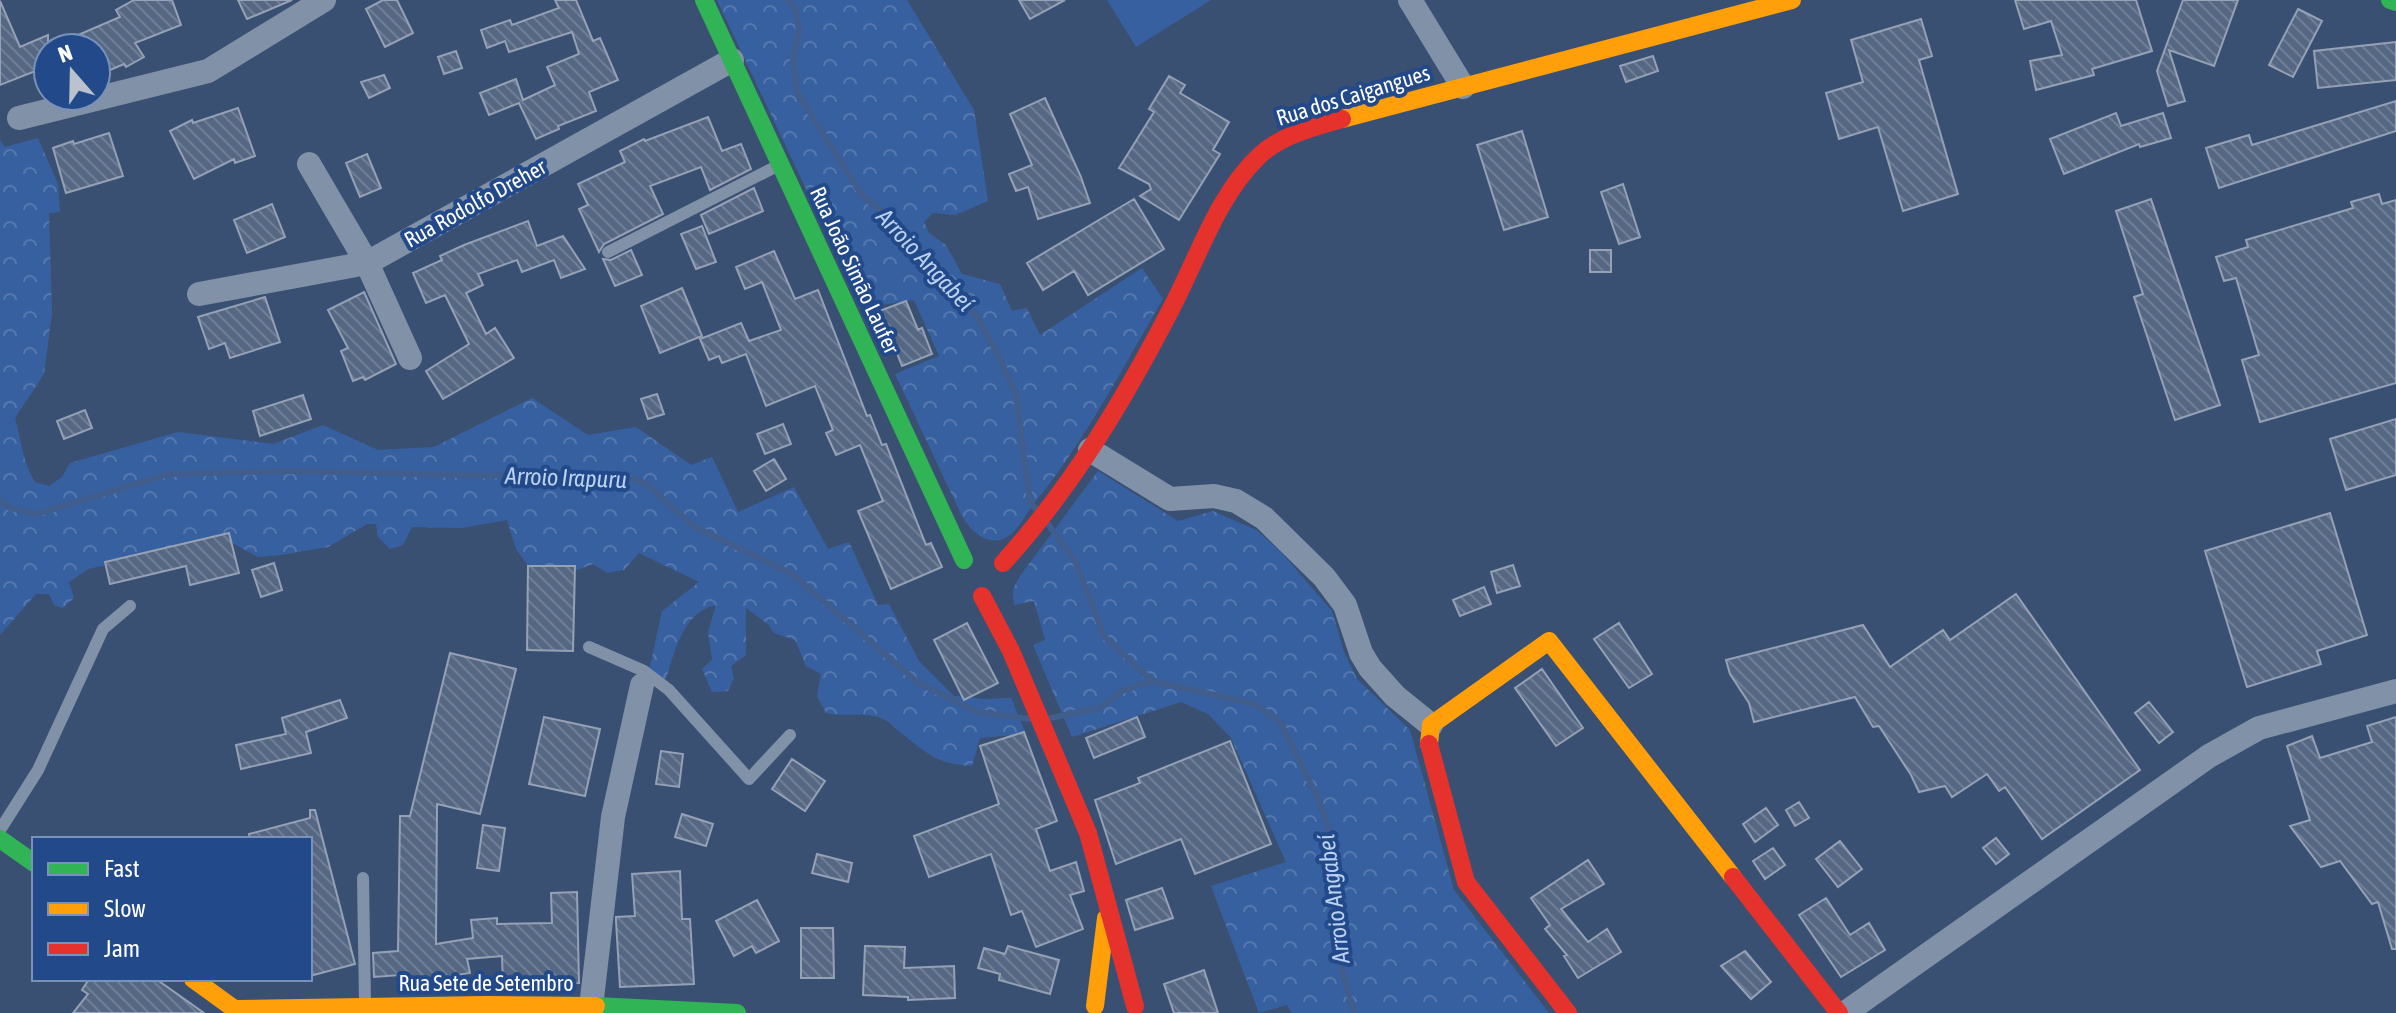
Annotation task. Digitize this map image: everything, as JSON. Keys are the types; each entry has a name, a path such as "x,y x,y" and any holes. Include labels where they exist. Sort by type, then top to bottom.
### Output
{"street":[{"path":"19,118 208,71 324,0"},
{"name":"Rua João Simão Laufer","path":"704,0 779,165 988,570 1011,651 1088,833 1139,1010"},
{"path":"1410,0 1463,87"},
{"name":"Rua dos Caigangues","path":"988,570 1024,541 1064,492 1146,357 1220,215 1260,155 1294,135 1338,120 1792,0"},
{"path":"2390,0 2396,2"},
{"name":"Rua Rodolfo Dreher","path":"199,294 367,263 732,60"},
{"path":"309,164 367,263 410,358"},
{"path":"1090,450 1170,499 1214,496 1236,501 1264,518 1324,577 1345,605 1361,653 1370,668 1395,696 1431,725"},
{"path":"960,569 988,570 972,594 962,583 960,569"},
{"path":"1568,1013 1466,882 1429,743 1431,725 1549,641 1839,1013"},
{"path":"591,1007 613,817 643,678"},
{"path":"1845,1013 2209,756 2259,728 2396,691"},
{"path":"0,839 32,862"},
{"name":"Rua João Simão Laufer","path":"1091,1009 1108,907"},
{"path":"196,981 235,1012"},
{"path":"1091,1009 1115,999 1139,1010"},
{"name":"Rua Sete de Setembro","path":"235,1012 498,1005 737,1013"}],"lane":[{"path":"608,252 779,165"},
{"path":"0,830 38,770 103,629 130,606"},
{"path":"589,647 669,690 749,779 790,735"},
{"path":"363,878 365,1007"}],"green space":[{"path":"717,0 907,0 974,110 988,201 955,215 933,213 924,222 929,233 946,245 962,274 1000,284 1012,311 1027,308 1040,335 1142,268 1163,299 1088,428 1010,535 995,540 981,536 961,514 895,374 939,356 914,300 862,308"},
{"path":"1107,0 1211,0 1136,47"},
{"path":"38,138 58,184 60,212 49,213 52,313 44,374 15,418 25,459 35,482 49,486 62,477 70,463 178,432 273,444 323,425 378,450 434,447 532,398 588,435 636,427 691,465 712,457 738,512 794,487 828,549 849,542 878,605 889,604 919,661 954,696 1011,698 1026,734 980,738 972,766 960,765 934,757 881,718 826,713 817,696 821,674 806,666 795,640 774,633 769,625 746,608 746,655 731,666 734,678 728,691 712,692 702,669 712,660 708,632 716,605 704,609 687,626 664,685 649,671 662,611 699,582 639,553 624,570 607,573 593,564 577,570 528,566 516,549 507,520 462,528 412,527 403,545 390,549 378,537 376,524 367,524 328,547 281,555 258,557 225,539 88,569 69,582 74,598 63,608 54,605 49,594 36,594 0,635 0,140 5,147"},
{"path":"1098,471 1178,521 1213,511 1256,530 1281,552 1332,611 1344,652 1357,679 1410,730 1454,890 1549,1013 1292,1013 1287,1005 1259,1013 1211,886 1286,862 1231,738 1208,714 1181,702 1072,737 1033,645 1045,640 1034,601 1014,605 1013,589 1020,576"}],"building":[{"path":"134,0 172,0 181,25 135,43 144,57 126,67 124,64 112,69 112,32 85,32 120,17 116,10"},
{"path":"238,0 292,0 247,19"},
{"path":"383,0 397,0 413,33 385,47 366,9"},
{"path":"555,0 576,0 593,41 600,38 618,80 589,92 596,111 558,126 559,129 536,139 519,103 489,115 480,93 516,79 523,100 555,85 547,67 579,54 572,32 509,52 505,41 487,48 481,30 510,20 512,25 559,8"},
{"path":"1019,0 1065,0 1030,19"},
{"path":"2015,0 2136,0 2152,51 2092,69 2094,75 2036,90 2030,61 2062,55 2051,21 2024,29"},
{"path":"2183,0 2238,0 2214,66 2169,50 2185,101 2168,106 2157,71"},
{"path":"0,1 20,47 32,42 32,72 0,85"},
{"path":"2298,9 2322,21 2293,77 2269,65"},
{"path":"1921,19 1932,56 1919,60 1958,194 1903,211 1878,127 1839,139 1826,93 1863,82 1851,40"},
{"path":"2396,42 2396,80 2318,88 2314,51"},
{"path":"456,51 462,68 444,74 438,57"},
{"path":"1653,56 1658,71 1626,82 1620,66"},
{"path":"384,75 390,88 369,98 361,82"},
{"path":"1169,76 1185,85 1180,93 1229,122 1213,150 1220,154 1179,220 1140,196 1151,189 1149,184 1119,168 1154,112 1149,109"},
{"path":"1045,98 1090,203 1038,219 1028,187 1016,191 1009,174 1032,165 1010,114"},
{"path":"2396,101 2396,131 2219,188 2206,148 2249,135 2252,145"},
{"path":"238,108 255,156 235,163 234,159 194,179 170,131 192,120 193,123"},
{"path":"2116,113 2121,126 2163,113 2171,138 2140,147 2139,144 2064,174 2050,139"},
{"path":"708,117 722,151 741,144 751,169 710,190 701,167 650,186 663,214 604,244 599,252 579,209 588,205 578,184 625,162 620,151 644,139"},
{"path":"1522,131 1548,217 1504,230 1477,145"},
{"path":"109,133 123,176 66,193 53,148"},
{"path":"367,154 381,188 360,197 346,163"},
{"path":"1623,184 1640,237 1619,244 1601,192"},
{"path":"754,188 763,211 709,234 701,215"},
{"path":"2379,194 2382,204 2396,200 2396,383 2260,422 2242,360 2259,355 2236,278 2224,281 2216,257 2248,247 2246,240 2353,208 2351,202"},
{"path":"1134,199 1164,249 1088,295 1074,271 1043,290 1027,263"},
{"path":"2151,199 2220,405 2175,420 2134,297 2143,294 2116,211"},
{"path":"272,204 285,237 247,253 234,220"},
{"path":"528,221 537,246 563,236 585,269 561,278 554,260 522,272 517,260 478,274 483,285 466,293 486,334 495,328 514,358 443,399 426,371 469,344 445,295 426,303 413,273 442,260 440,256 464,245"},
{"path":"702,226 716,262 696,269 681,234"},
{"path":"631,250 642,275 615,286 603,259 611,260"},
{"path":"1590,250 1611,250 1611,272 1590,272"},
{"path":"774,251 795,299 818,290 867,416 870,415 882,445 886,444 926,545 931,543 942,567 891,589 858,511 883,501 860,445 836,455 826,433 833,430 815,386 766,406 746,354 722,363 719,356 709,360 700,339 741,323 749,341 781,330 762,282 745,289 736,267"},
{"path":"682,288 702,336 660,353 641,306"},
{"path":"364,292 396,364 365,380 363,377 353,381 341,351 348,348 328,310"},
{"path":"265,297 280,342 230,358 225,343 209,349 198,317"},
{"path":"906,301 918,330 922,328 932,354 902,366 891,338 885,341 874,313"},
{"path":"657,394 664,414 648,419 641,399"},
{"path":"303,395 311,419 260,436 253,411"},
{"path":"85,410 92,428 64,439 57,421"},
{"path":"2396,419 2396,475 2346,490 2330,439"},
{"path":"783,424 791,444 765,454 757,434"},
{"path":"774,459 786,479 766,491 754,471"},
{"path":"2330,513 2367,635 2317,651 2321,664 2247,687 2205,551"},
{"path":"229,533 239,573 190,585 186,566 110,584 105,562"},
{"path":"274,563 282,590 261,597 252,570"},
{"path":"1513,565 1520,586 1497,593 1491,572"},
{"path":"528,566 575,566 573,651 527,650"},
{"path":"1484,587 1491,604 1460,616 1453,600"},
{"path":"2016,594 2140,770 2042,839 2005,787 1999,791 1987,774 1952,797 1945,786 1919,792 1879,726 1873,727 1855,697 1754,722 1749,703 1730,674 1726,660 1863,625 1890,667 1943,630 1950,640"},
{"path":"967,623 998,683 964,700 934,640"},
{"path":"1619,623 1652,674 1629,688 1594,639"},
{"path":"450,653 516,669 480,814 437,804 436,944 473,938 471,920 497,918 497,924 552,923 551,893 577,892 579,983 503,985 502,956 467,959 470,973 436,978 436,982 400,981 400,975 374,977 373,953 398,951 400,816 410,816"},
{"path":"1542,669 1583,728 1556,746 1515,688"},
{"path":"340,700 347,718 306,732 311,753 241,769 236,745 286,734 282,718"},
{"path":"2149,702 2173,732 2159,743 2135,713"},
{"path":"544,717 600,729 585,796 529,784"},
{"path":"1137,717 1145,737 1094,758 1086,738"},
{"path":"2396,717 2396,949 2392,949 2378,902 2372,904 2340,861 2321,867 2290,826 2310,820 2287,746 2312,736 2320,758 2372,742 2367,726"},
{"path":"1024,732 1057,821 1036,829 1050,871 1076,862 1084,891 1070,895 1083,929 1036,947 1022,911 1011,915 991,854 929,877 914,836 999,804 980,746"},
{"path":"1230,741 1271,844 1195,874 1181,839 1116,864 1095,800 1140,783 1138,778"},
{"path":"661,751 683,754 679,787 656,784"},
{"path":"792,759 825,781 805,811 772,789"},
{"path":"1799,802 1809,818 1795,826 1786,810"},
{"path":"1766,808 1778,825 1755,842 1743,824"},
{"path":"310,810 315,810 355,964 312,975 312,837 250,837 249,834 310,818"},
{"path":"682,814 713,824 706,846 675,837"},
{"path":"483,825 505,828 499,871 477,868"},
{"path":"1996,838 2009,854 1996,864 1983,848"},
{"path":"1840,841 1862,869 1838,887 1816,859"},
{"path":"1773,848 1785,865 1765,879 1753,861"},
{"path":"817,854 852,863 848,882 812,873"},
{"path":"1588,860 1604,884 1561,909 1588,942 1607,929 1621,952 1578,978 1564,956 1567,955 1545,929 1550,925 1531,898"},
{"path":"680,871 682,919 690,919 694,984 620,987 616,917 635,916 632,874"},
{"path":"1162,888 1173,918 1135,930 1126,900"},
{"path":"1826,898 1850,935 1869,923 1885,950 1841,977 1799,915"},
{"path":"757,900 779,941 756,953 752,946 734,956 716,921"},
{"path":"801,928 833,928 834,978 801,978"},
{"path":"865,946 905,947 904,968 954,966 955,998 908,1000 908,997 863,995"},
{"path":"1008,946 1059,960 1050,994 999,980 1000,974 978,968 984,948 1005,954"},
{"path":"1745,951 1771,982 1751,999 1721,966"},
{"path":"1204,970 1218,1013 1174,1013 1164,984"},
{"path":"88,981 159,981 204,1013 73,1013 88,994 82,990"}],"waterway":[{"name":"Arroio Angabeí","path":"788,0 796,10 799,32 793,59 797,92 863,197 889,216 976,315 1000,359 1016,394 1030,502 1036,509"},
{"name":"Arroio Irapuru","path":"0,501 10,508 37,514 169,474 290,471 635,479 647,484 693,526 792,574 917,682 977,712 1031,719"},
{"name":"Arroio Angabeí","path":"1048,524 1075,561 1104,636 1152,681 1254,704 1280,722 1319,800 1328,827 1334,863 1341,967 1354,1013"},
{"name":"Arroio Irapuru","path":"1050,718 1100,708 1122,691 1152,681"}],"traffic: fast":[{"path":"704,0 964,560"},
{"path":"2390,0 2396,2"},
{"path":"0,839 32,862"},
{"path":"596,1006 737,1013"}],"traffic: slow":[{"path":"1342,119 1792,0"},
{"path":"1429,744 1431,725 1549,641 1733,877"},
{"path":"1095,1006 1106,918"},
{"path":"196,981 240,1013"},
{"path":"235,1009 596,1006"}],"traffic: jam":[{"path":"1003,563 1052,504 1095,442 1171,309 1209,228 1244,172 1277,142 1342,119"},
{"path":"982,596 1011,651 1088,833 1135,1006"},
{"path":"1429,744 1466,882 1568,1013"},
{"path":"1733,877 1839,1013"}]}
